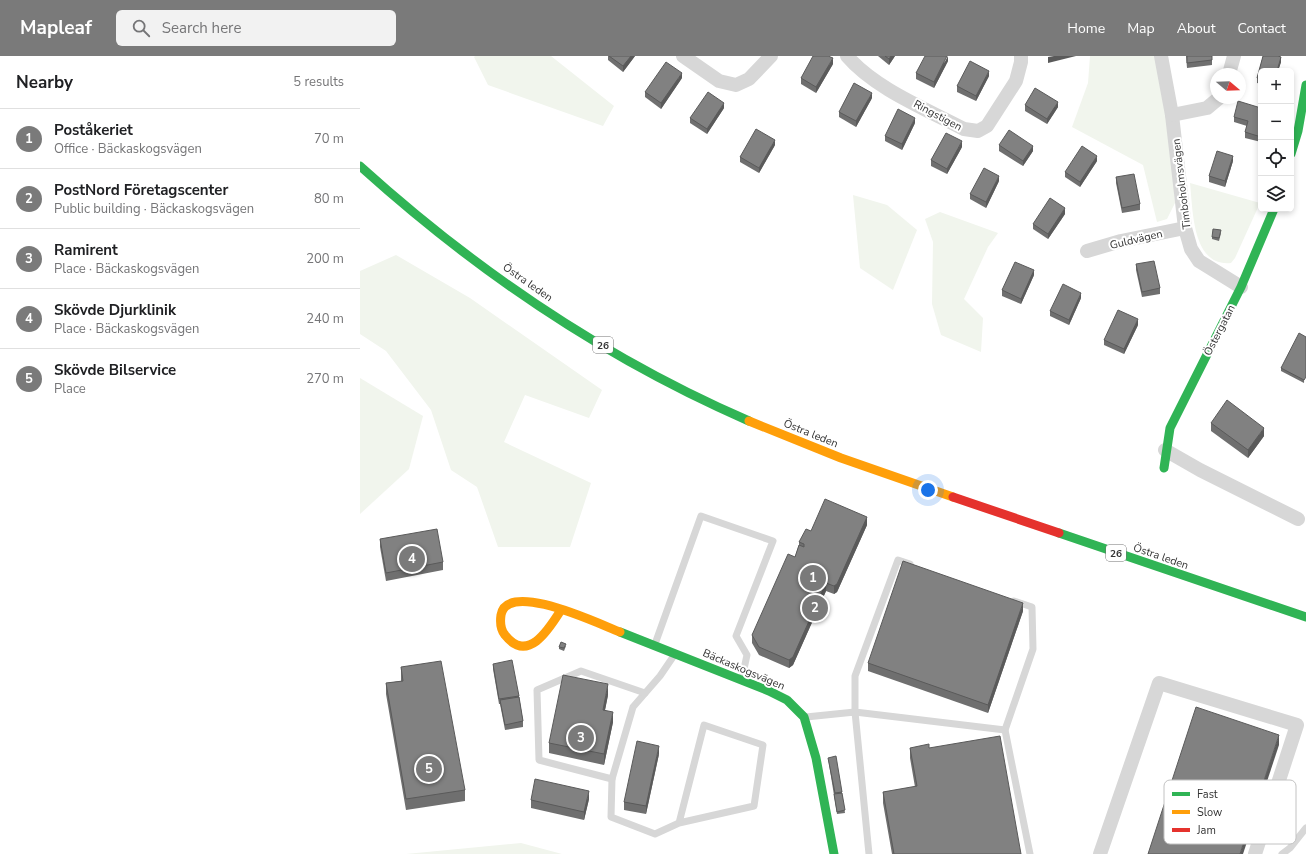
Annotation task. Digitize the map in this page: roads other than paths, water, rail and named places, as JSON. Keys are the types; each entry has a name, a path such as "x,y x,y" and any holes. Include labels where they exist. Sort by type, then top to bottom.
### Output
{"main road":[{"path":"1294,144 1298,131 1306,85"},
{"name":"Östra leden","path":"360,166 449,242 538,304 629,361 718,407 820,450 1306,618"},
{"name":"Östergatan","path":"1164,468 1165,450 1170,428 1241,287 1273,212"},
{"name":"Bäckaskogsvägen","path":"561,610 543,636 536,642 518,644 510,642 500,630 499,620 502,611 508,604 514,600 536,601 561,610 655,645 787,700 804,717 816,758 834,854"}],"street":[{"path":"683,56 719,81 736,86 749,79 771,56"},
{"name":"Ringstigen","path":"847,56 857,68 877,82 964,129 978,131 987,126 1016,81 1021,56"},
{"name":"Timboholmsvägen","path":"1161,56 1172,115 1185,228 1190,249 1199,261 1241,287"},
{"path":"1231,68 1234,56"},
{"path":"1172,115 1207,108 1212,104"},
{"name":"Guldvägen","path":"1087,251 1121,241 1185,228"},
{"path":"1165,450 1200,470 1298,518"},
{"path":"1100,854 1159,683 1301,727 1282,780"},
{"path":"1255,854 1259,844"}],"lane":[{"path":"655,645 701,516 773,541 736,636 747,655 742,680"},
{"path":"869,854 855,712 855,676 898,560 920,568"},
{"path":"1010,599 1032,607 1033,649 1005,730 1030,854"},
{"path":"675,654 660,676 633,707 612,779 611,817 655,834 680,823 754,806 763,745 704,725 680,823"},
{"path":"612,779 539,760 537,690 581,671 645,693"},
{"path":"804,717 855,712 1005,730"},
{"path":"1296,840 1306,828"},
{"path":"1282,854 1293,844"}],"place":[{"name":"Skövde Djurklinik","path":"412,559"},
{"name":"Poståkeriet","path":"813,578"},
{"name":"PostNord Företagscenter","path":"815,608"},
{"name":"Ramirent","path":"581,738"},
{"name":"Skövde Bilservice","path":"429,769"}]}
